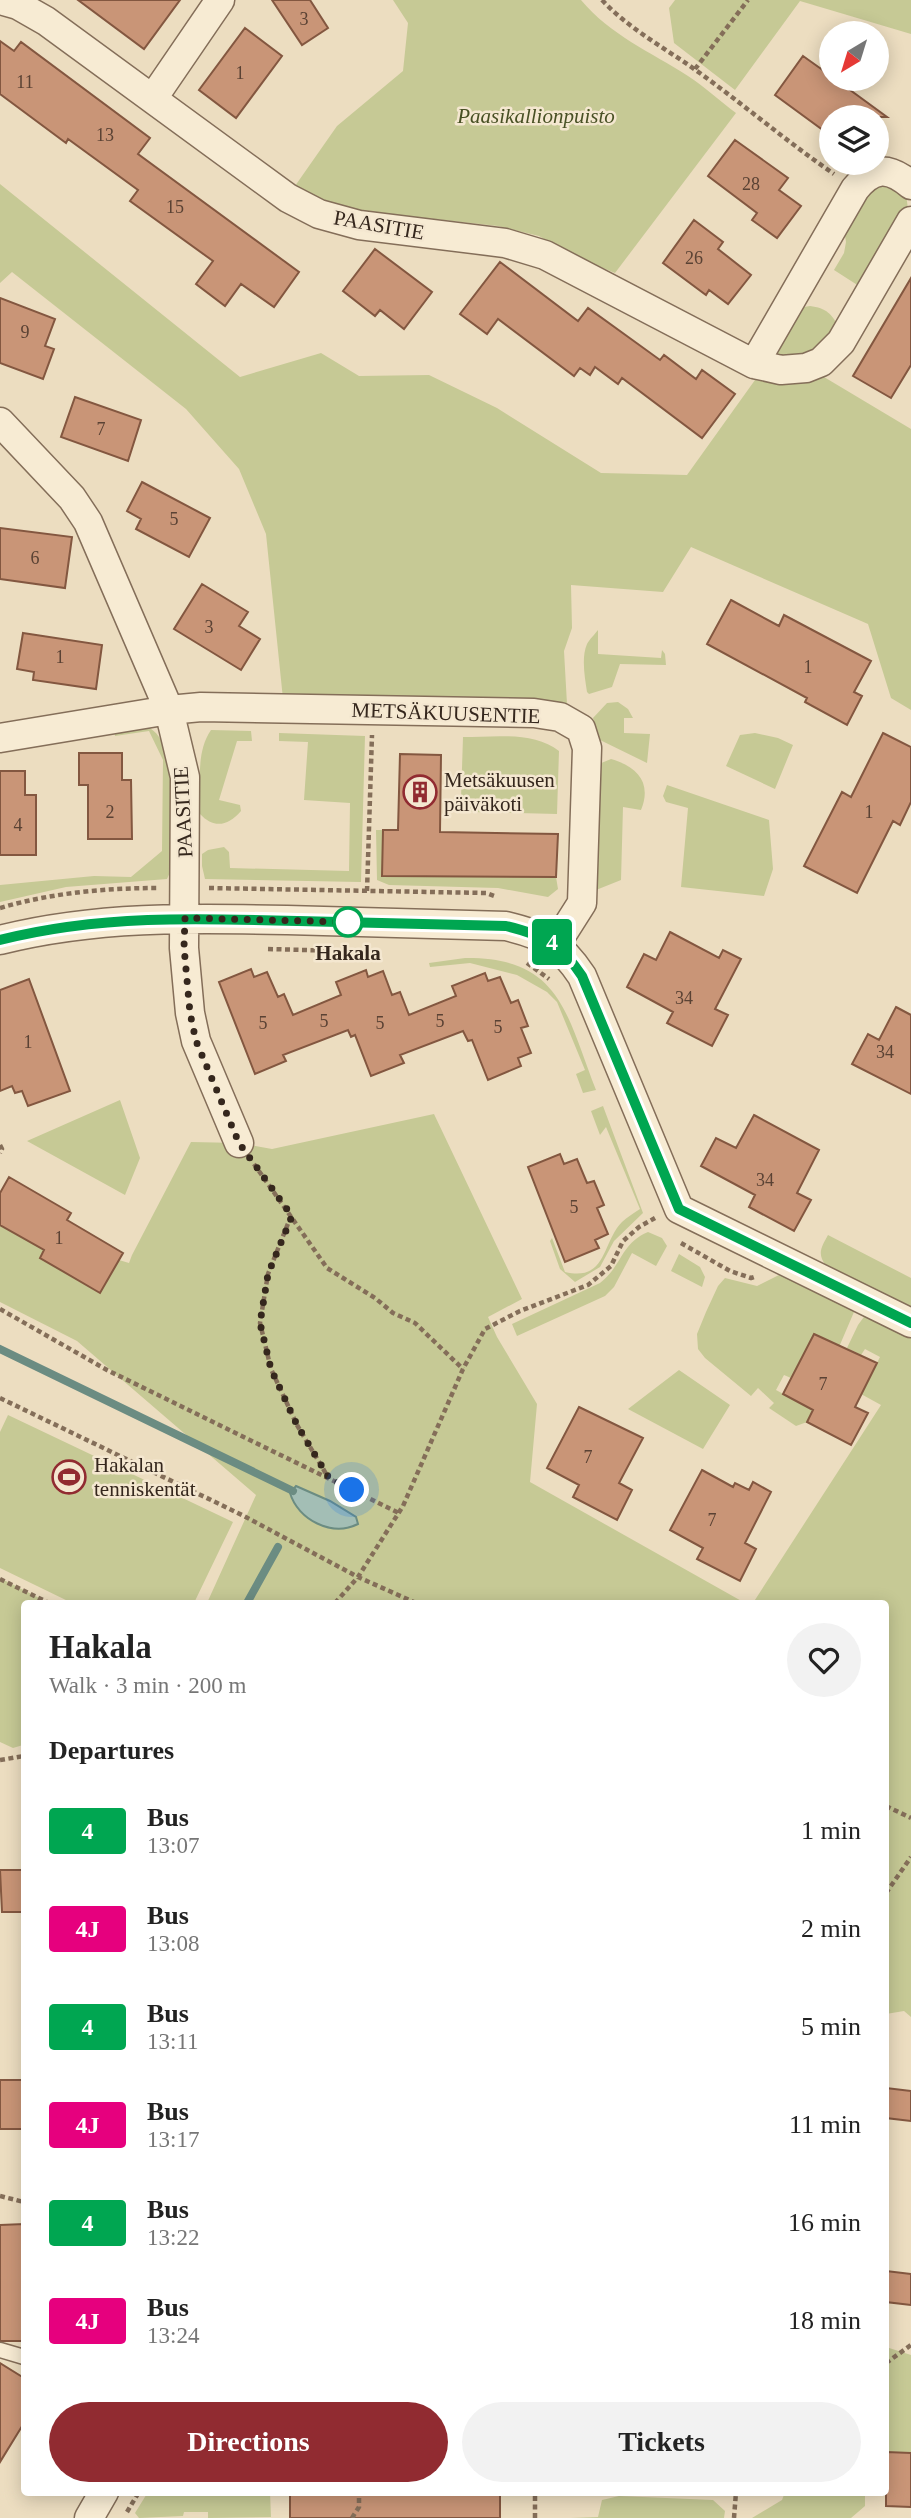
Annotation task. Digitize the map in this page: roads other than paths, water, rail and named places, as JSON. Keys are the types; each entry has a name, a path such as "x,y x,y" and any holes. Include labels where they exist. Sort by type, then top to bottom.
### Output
{"street":[{"name":"PAASITIE","path":"0,0 18,5 46,21 288,198 319,214 359,225 525,247 754,364 781,370 806,368 821,362 841,342 911,221"},
{"path":"153,98 220,0"},
{"path":"754,364 855,189 864,178 874,172 889,172 911,185"},
{"name":"PAASITIE","path":"0,422 72,498 88,522 169,710 185,777 184,947 190,1013 196,1041 239,1143"},
{"name":"METSÄKUUSENTIE","path":"0,738 201,707 534,713 560,717 581,729 587,748 582,903 556,944"},
{"path":"0,940 66,926 124,919 185,918 506,926 533,932 556,944 571,959 582,976 679,1209 911,1323"},
{"path":"89,2518 102,2496"}],"lane":[{"path":"0,2350 21,2356"}],"water":[{"path":"296,1486 330,1501 356,1517 358,1524 338,1528 317,1524 294,1503 290,1493"}],"waterway":[{"path":"0,1349 293,1491"},
{"path":"249,1600 278,1547"}],"place":[{"name":"Metsäkuusen päiväkoti","path":"420,792"},
{"name":"Hakala","path":"348,922"},
{"name":"Hakalan tenniskentät","path":"69,1477"}],"park label":[{"name":"Paasikallionpuisto","path":"536,116"}]}
